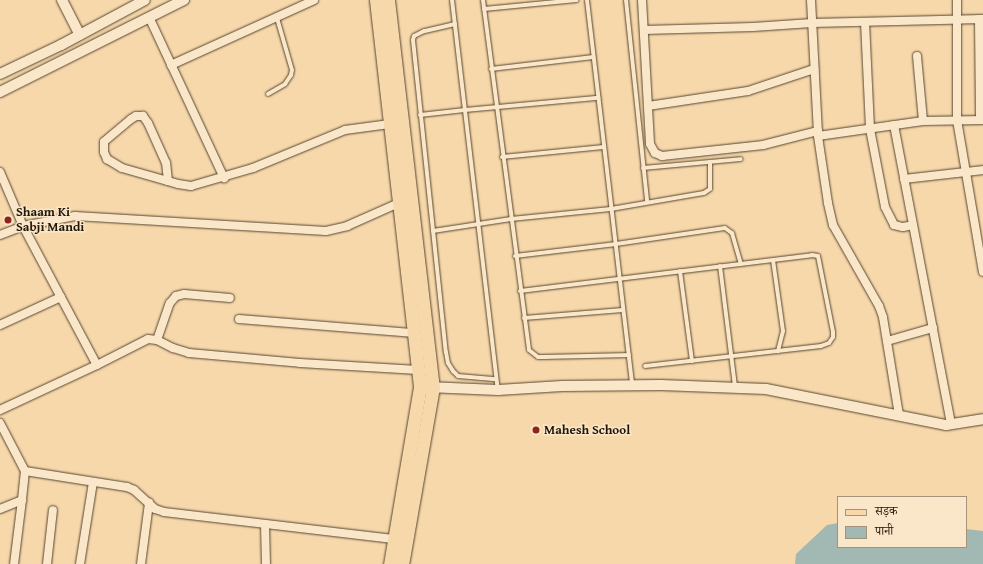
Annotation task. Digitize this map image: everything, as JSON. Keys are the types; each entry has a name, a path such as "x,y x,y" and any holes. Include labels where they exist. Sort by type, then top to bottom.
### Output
{"main road":[{"path":"376,0 418,370 426,387 390,564"},
{"path":"388,0 426,387 402,564"}],"street":[{"path":"62,0 80,35"},
{"path":"0,74 80,35 145,0"},
{"path":"0,92 184,0"},
{"path":"171,65 314,0"},
{"path":"642,0 651,148 655,153 662,156 763,144 818,133 870,129 924,121 982,120 981,19 812,23 745,28 644,30"},
{"path":"811,0 818,133 828,203 833,225 879,306 883,317 899,415"},
{"path":"957,0 957,120 966,172 980,233 983,272"},
{"path":"149,18 224,178"},
{"path":"864,22 870,129 877,169 890,219 897,227 913,225"},
{"path":"917,56 924,121"},
{"path":"648,106 748,91 814,69"},
{"path":"168,181 166,163 162,152 143,116 136,116 131,119 104,142 104,152 113,164 122,168 168,181 186,186 197,185 224,178 253,168 345,130 390,124"},
{"path":"894,125 951,424"},
{"path":"904,179 983,170"},
{"path":"0,172 23,226 97,365"},
{"path":"0,235 23,226 75,216 97,216 326,231 347,226 399,203"},
{"path":"157,340 170,303 176,296 184,294 230,298"},
{"path":"0,325 61,297"},
{"path":"239,319 414,333"},
{"path":"887,341 933,328"},
{"path":"0,410 97,365 148,339 157,340 173,348 189,353 300,363 418,370"},
{"path":"426,387 498,390 562,386 632,385 766,388 946,425 983,419"},
{"path":"0,423 25,471 14,564"},
{"path":"25,471 134,490 155,509 164,512 395,539"},
{"path":"80,564 93,482"},
{"path":"0,509 22,500"},
{"path":"141,564 149,504"},
{"path":"47,564 53,510"},
{"path":"265,524 266,564"}],"lane":[{"path":"452,0 498,390"},
{"path":"483,0 502,157 529,350 538,357 629,355"},
{"path":"484,9 577,0"},
{"path":"587,0 632,385"},
{"path":"626,0 647,201"},
{"path":"268,94 285,84 291,75 292,70 277,18"},
{"path":"455,24 418,33 413,40 420,116 448,363 452,371 458,376 496,379"},
{"path":"491,69 594,57"},
{"path":"420,116 465,110 598,98"},
{"path":"502,157 604,147"},
{"path":"643,168 740,159"},
{"path":"433,231 511,219 611,208 704,193 709,190 710,162"},
{"path":"516,256 616,244 725,228 732,233 741,264"},
{"path":"520,291 680,272 812,254 818,256 833,332 832,340 826,344 645,366"},
{"path":"773,260 783,331 778,351"},
{"path":"720,266 735,388"},
{"path":"680,272 692,360"},
{"path":"524,318 623,310"}],"water":[{"path":"837,523 837,548 967,548 967,529 983,531 983,564 795,564 796,554 827,525"}],"place":[{"name":"Shaam Ki Sabji Mandi","path":"8,220"},
{"name":"Mahesh School","path":"536,430"}]}
